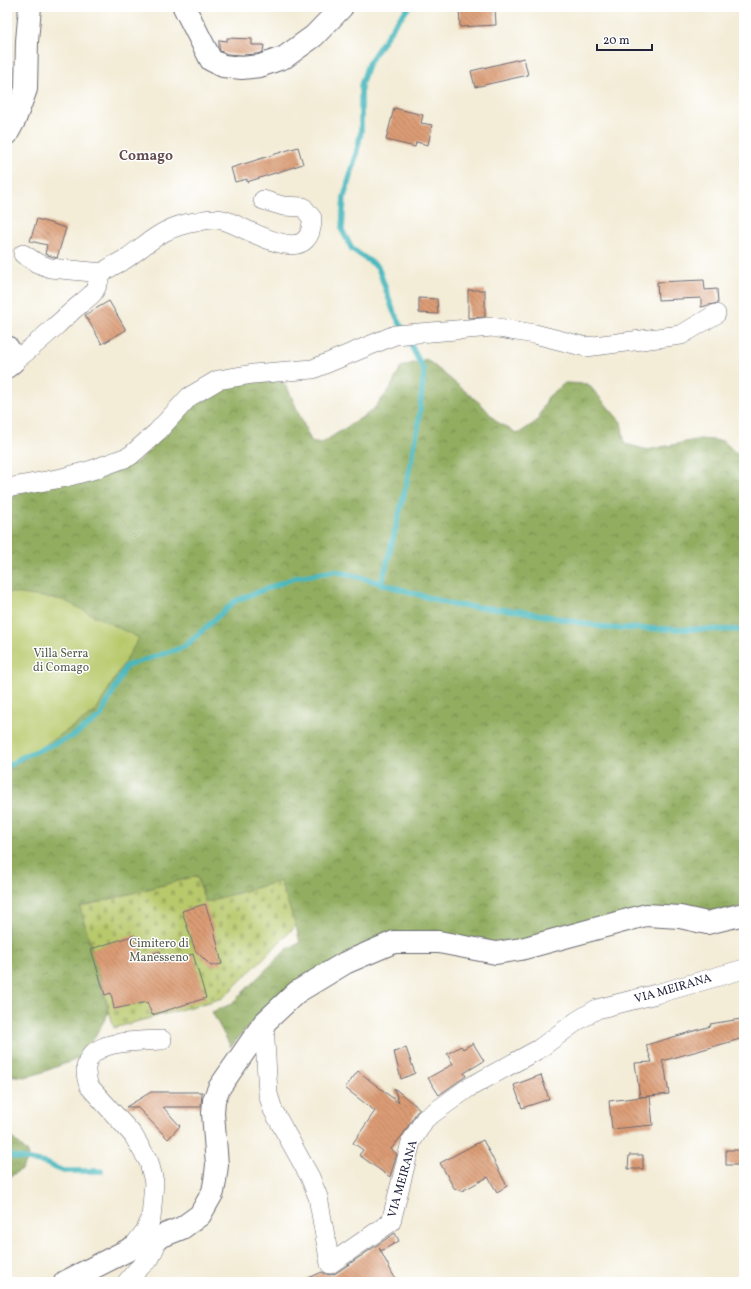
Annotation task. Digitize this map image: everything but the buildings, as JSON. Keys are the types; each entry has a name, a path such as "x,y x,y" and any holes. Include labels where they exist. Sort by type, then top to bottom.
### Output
{"street":[{"path":"7,134 15,119 26,89 27,41 30,7"},
{"path":"184,7 211,60 223,66 242,68 260,66 285,57 314,36 342,7"},
{"path":"9,358 30,350 94,292 103,273 127,258 158,234 172,228 195,222 221,219 277,243 288,245 300,243 307,238 312,227 312,218 303,207 284,206 263,200"},
{"path":"23,254 37,263 50,268 103,273"},
{"path":"7,488 92,470 130,456 157,432 189,397 218,380 253,374 313,368 395,335 492,327 535,334 586,347 681,335 716,314"},
{"path":"65,1282 132,1248 182,1228 200,1215 213,1192 217,1165 213,1113 214,1100 219,1088 264,1023 297,992 345,963 394,942 439,942 496,953 521,949 646,915 680,917 707,924 744,914"},
{"name":"VIA MEIRANA","path":"264,1023 268,1094 273,1110 310,1177 318,1197 330,1264 391,1222 411,1142 425,1119 468,1088 539,1049 577,1021 597,1009 744,969"},
{"path":"132,1248 145,1231 151,1219 154,1182 149,1162 133,1135 89,1086 86,1078 86,1068 89,1059 103,1046 162,1040"},
{"path":"127,1282 150,1258 155,1247 156,1239"}],"green space":[{"path":"426,359 482,405 497,422 518,434 537,421 548,397 565,383 588,384 621,422 625,444 648,450 700,439 723,441 744,460 744,906 724,911 665,910 518,951 412,933 264,1009 231,1047 212,1012 231,1004 287,949 300,943 296,926 205,902 197,876 81,907 109,1012 83,1057 37,1074 24,1077 7,1075 7,496 136,463 209,391 256,378 278,379 287,387 311,441 322,443 372,411 390,389 401,367"},
{"name":"Villa Serra di Comago","path":"7,592 63,600 139,638 95,712 7,770"},
{"name":"Cimitero di Manesseno","path":"197,876 205,902 280,881 296,926 223,998 114,1028 80,907"},
{"path":"7,1133 29,1154 22,1169 7,1178"}],"waterway":[{"path":"381,584 404,494 418,428 424,371 393,310 378,267 352,249 342,230 344,197 361,132 361,85 368,64 395,24 409,7"},
{"path":"7,767 22,757 73,736 100,717 126,666 184,647 235,601 297,577 335,571 453,605 520,611 608,628 744,630"},
{"path":"7,1154 14,1157 45,1163 63,1171 101,1171"}],"district":[{"name":"Comago","path":"146,156"}]}
